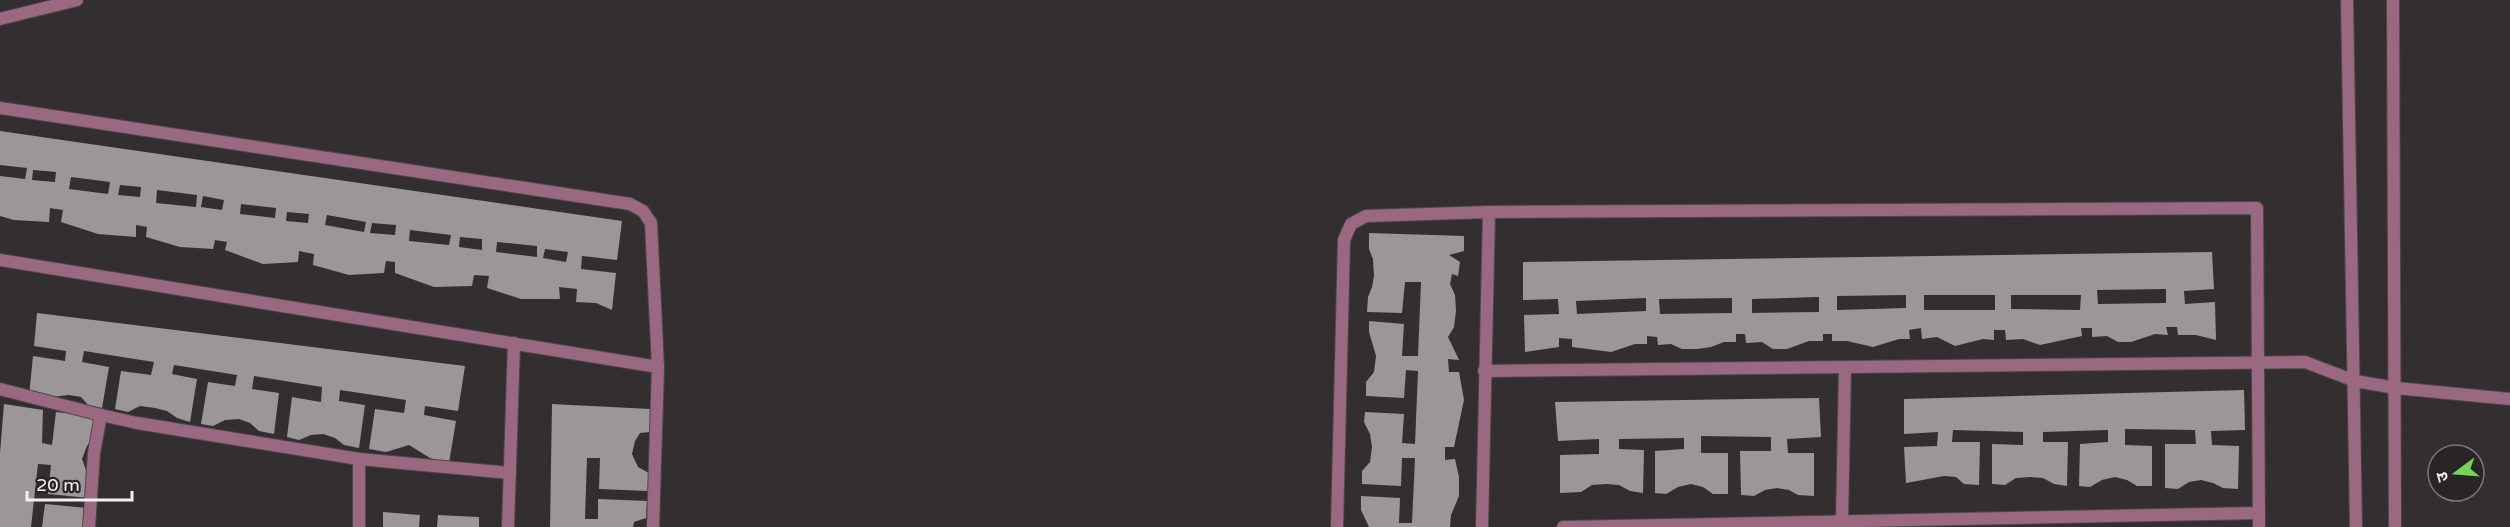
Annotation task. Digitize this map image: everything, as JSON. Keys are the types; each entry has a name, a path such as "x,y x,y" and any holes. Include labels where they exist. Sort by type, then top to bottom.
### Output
{"street":[{"path":"0,19 77,0"},
{"path":"2347,0 2356,527"},
{"path":"2393,0 2395,527"},
{"path":"0,108 630,204 643,211 651,223 658,367 653,527"},
{"path":"1337,527 1344,240 1351,224 1366,216 1489,212 2257,208 2259,527"},
{"path":"1482,527 1489,212"},
{"path":"0,260 658,367"},
{"path":"508,527 514,344"},
{"path":"1484,371 2305,362 2355,381 2396,388 2510,399"},
{"path":"1842,521 1845,367"},
{"path":"0,389 136,423 359,459 510,473"},
{"path":"89,527 94,453 101,415"},
{"path":"359,459 359,527"},
{"path":"1563,527 1842,521 1876,524 2259,513"}],"building":[{"path":"0,131 622,221 617,260 582,256 581,269 616,273 612,310 596,303 576,302 577,289 559,287 560,299 521,299 487,288 489,276 474,275 472,286 434,287 395,273 395,262 386,261 384,273 349,275 313,265 314,254 299,251 298,262 263,264 225,250 227,242 215,240 213,249 180,247 146,237 147,227 136,225 136,237 98,234 61,222 63,210 50,208 49,222 14,220 0,216 0,176 25,179 27,168 0,165","holes":["33,170 56,172 55,182 32,180","71,177 110,182 108,194 69,189","120,185 141,187 140,197 118,195","157,190 197,195 196,207 156,203","203,196 224,200 222,210 201,207","241,204 276,208 275,218 240,214","287,212 309,214 308,223 286,221","327,215 366,222 364,232 325,225","372,223 396,225 395,235 370,233","410,230 451,235 449,245 409,241","460,237 482,239 482,250 459,247","497,242 537,246 537,257 496,252","545,249 568,252 566,262 543,258"]},
{"path":"1369,233 1464,236 1464,251 1449,255 1460,262 1458,276 1452,274 1450,284 1455,295 1456,311 1454,327 1448,337 1459,360 1448,359 1449,372 1459,372 1464,400 1454,447 1445,447 1445,460 1455,459 1459,477 1459,496 1451,515 1450,527 1369,527 1361,510 1361,496 1400,498 1399,523 1412,523 1415,458 1402,458 1401,486 1362,484 1362,471 1370,462 1372,447 1370,434 1364,422 1365,412 1404,414 1402,443 1415,444 1418,371 1406,370 1404,398 1366,396 1366,382 1374,372 1376,356 1369,332 1369,321 1404,324 1402,356 1418,356 1421,282 1405,282 1402,313 1367,312 1368,297 1374,276 1373,259 1369,249"},
{"path":"2212,252 2214,289 2184,291 2185,304 2215,302 2216,340 2196,335 2178,335 2177,327 2166,327 2168,335 2155,334 2131,342 2118,342 2107,336 2092,337 2092,328 2081,328 2082,336 2040,345 2023,339 2006,340 2005,330 1994,330 1994,340 1983,339 1955,346 1937,337 1922,339 1921,328 1909,330 1910,339 1899,339 1873,347 1847,341 1832,341 1832,334 1823,334 1823,341 1809,341 1787,349 1773,349 1762,342 1746,343 1745,334 1736,334 1736,342 1724,342 1697,349 1682,349 1671,344 1658,345 1657,337 1647,336 1647,344 1635,344 1611,352 1572,347 1572,339 1559,338 1559,347 1525,352 1524,315 1559,314 1558,299 1523,300 1523,262","holes":["2166,289 2166,303 2098,304 2097,290","1906,295 1906,308 1837,310 1837,296","1924,295 1995,295 1995,310 1924,310","2011,295 2081,295 2080,310 2011,309","1819,297 1819,312 1752,313 1752,299","1646,298 1646,311 1577,314 1576,301","1732,298 1732,313 1660,314 1659,299"]},
{"path":"37,313 465,366 458,411 425,406 424,415 456,421 449,463 430,458 409,445 386,452 369,449 375,409 404,413 406,400 340,390 339,401 365,405 359,448 344,445 335,438 323,434 311,435 299,440 287,437 292,397 321,402 322,387 254,376 252,389 279,393 274,434 259,431 250,423 239,419 225,420 213,426 201,424 208,382 235,386 237,375 174,365 172,374 197,379 190,422 155,408 140,406 128,412 115,409 121,371 151,375 154,362 84,351 82,362 109,367 102,408 88,405 81,397 69,395 43,398 29,396 33,356 65,361 66,351 34,346"},
{"path":"2244,390 2245,430 2211,431 2212,445 2239,446 2238,489 2223,488 2201,480 2189,482 2178,489 2165,488 2165,444 2196,444 2195,430 2125,429 2125,445 2152,446 2152,486 2137,486 2115,477 2102,480 2090,487 2079,486 2080,444 2108,442 2108,430 2043,432 2043,442 2068,442 2067,486 2054,484 2043,478 2030,477 2016,478 2005,485 1992,484 1992,444 2023,445 2023,432 1953,430 1952,442 1980,442 1979,485 1964,484 1956,477 1944,476 1906,483 1904,447 1937,446 1938,432 1904,434 1904,399"},
{"path":"1819,398 1821,437 1787,439 1788,453 1814,453 1814,496 1798,495 1789,490 1777,488 1765,490 1754,496 1741,495 1740,451 1771,451 1771,437 1701,436 1701,453 1728,453 1728,494 1713,494 1703,487 1691,484 1678,487 1666,494 1655,493 1655,451 1684,449 1684,438 1619,439 1619,449 1644,450 1643,493 1630,491 1619,485 1606,484 1592,485 1581,492 1560,493 1560,455 1599,454 1599,439 1558,441 1555,402"},
{"path":"4,404 43,410 42,443 52,445 56,412 98,417 94,436 82,459 90,481 89,498 48,494 51,465 38,464 31,527 0,527 0,453"},
{"path":"552,404 650,409 650,432 640,433 635,441 632,454 638,467 649,473 648,491 599,489 600,458 587,458 585,519 598,519 598,499 647,501 646,518 634,522 633,527 550,527"},
{"path":"45,504 87,508 83,527 42,527"},
{"path":"383,512 420,515 419,527 383,527"},
{"path":"438,515 479,517 479,527 437,527"}]}
